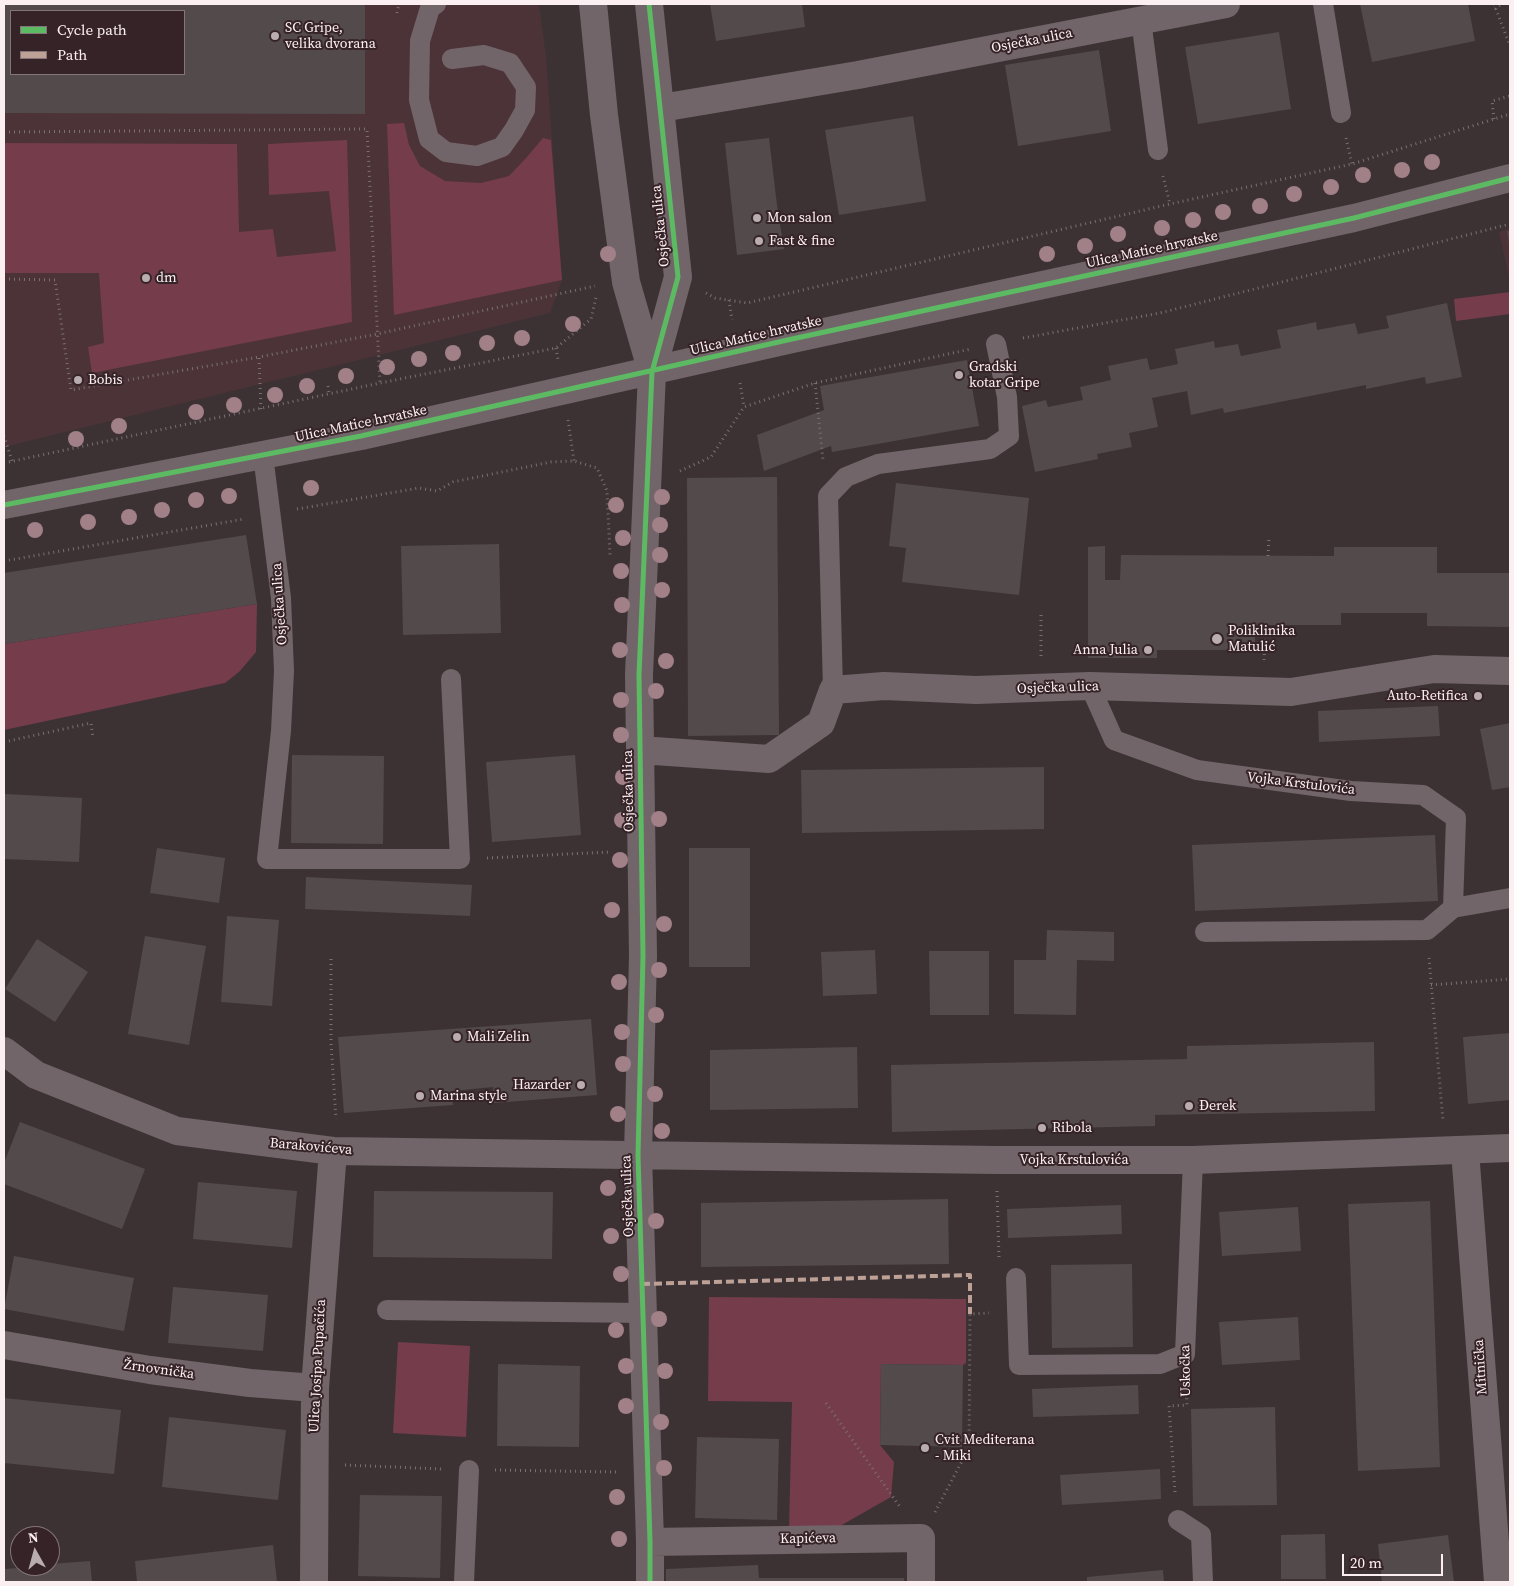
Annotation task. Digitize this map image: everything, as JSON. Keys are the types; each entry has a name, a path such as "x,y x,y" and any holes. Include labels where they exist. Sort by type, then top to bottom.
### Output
{"street":[{"name":"Osječka ulica","path":"593,4 604,115 626,282 652,372"},
{"name":"Osječka ulica","path":"649,4 678,277 652,372 639,675 642,956 638,1155 650,1582"},
{"name":"Osječka ulica","path":"661,108 858,75 1226,4"},
{"name":"Ulica Matice hrvatske","path":"4,505 370,434 792,339 1354,218 1510,178"},
{"name":"Osječka ulica","path":"640,750 769,760 821,723 833,690 884,686 976,690 1090,686 1291,692 1434,669 1510,671"},
{"name":"Barakovićeva","path":"4,1051 36,1075 178,1131 638,1155"},
{"name":"Ulica Josipa Pupačića","path":"314,1582 315,1388 334,1138"},
{"name":"Vojka Krstulovića","path":"638,1155 996,1160 1193,1160 1510,1148"},
{"name":"Mitnička","path":"1455,1151 1498,1582"},
{"name":"Žrnovnička","path":"4,1345 150,1370 250,1383 315,1388"},
{"name":"Kapićeva","path":"650,1542 922,1538"},
{"path":"921,1582 922,1538"}],"lane":[{"path":"436,4 430,8 420,41 419,100 429,139 446,152 477,156 502,147 514,130 524,110 526,87 510,64 484,55 452,59"},
{"path":"1323,4 1341,113"},
{"path":"1141,20 1158,150"},
{"path":"833,690 828,496 846,477 878,464 990,449 1009,436 1007,397 996,344"},
{"name":"Osječka ulica","path":"263,455 281,598 284,671 281,731 267,859 460,859"},
{"path":"451,679 460,859"},
{"name":"Vojka Krstulovića","path":"1090,686 1114,740 1197,770 1351,791 1422,795 1456,818 1453,908"},
{"path":"1205,932 1427,930 1453,908 1510,898"},
{"name":"Uskočka","path":"1186,1354 1193,1160"},
{"path":"1016,1278 1019,1365 1160,1364 1186,1354"},
{"path":"387,1310 643,1313"},
{"path":"464,1582 469,1470"},
{"path":"1178,1520 1201,1535 1203,1582"}],"path":[{"path":"1494,4 1510,46"},
{"path":"1495,8 1502,4"},
{"path":"1494,118 1492,100 1510,96"},
{"path":"678,277 714,298 747,303 1170,204 1352,164 1510,114"},
{"path":"4,132 368,129 380,383"},
{"path":"608,491 648,486 711,457 744,407 815,383 996,344 1160,313 1510,224"},
{"path":"4,279 55,280 71,390 377,334 599,285 591,319 556,348 380,383 4,463"},
{"path":"259,357 261,409"},
{"path":"815,383 828,496"},
{"path":"328,386 329,394"},
{"path":"4,436 12,461"},
{"path":"4,561 419,488 437,491 453,482 551,462 574,461 597,468 608,491 610,559"},
{"path":"1268,536 1268,556"},
{"path":"1041,614 1041,688"},
{"path":"4,742 91,723 93,738"},
{"path":"460,859 587,855 612,852"},
{"path":"1427,930 1430,986 1455,1151"},
{"path":"332,959 331,1042 334,1138"},
{"path":"1430,986 1510,979"},
{"path":"996,1160 999,1262 1016,1278"},
{"path":"826,1403 922,1538 969,1448 970,1314"}],"shaded area":[{"path":"4,4 539,4 546,56 562,280 550,313 4,447"},
{"path":"404,123 409,145 420,166 445,181 481,183 509,176 543,138 551,140 562,280 394,315 387,124"},
{"path":"347,140 352,322 92,373 88,347 104,343 99,273 4,273 4,143 237,144 239,232 273,229 277,257 336,251 329,191 269,195 268,144"},
{"path":"1510,228 1510,281 1499,232"},
{"path":"1510,292 1510,314 1456,321 1454,299"},
{"path":"257,604 256,652 240,671 225,683 4,730 4,644"},
{"path":"709,1297 966,1299 966,1363 963,1365 881,1364 880,1445 894,1462 891,1497 833,1530 789,1531 792,1402 708,1401"},
{"path":"398,1342 470,1346 466,1437 393,1433"}],"building":[{"name":"SC Gripe, velika dvorana","path":"4,4 365,4 365,114 4,113"},
{"path":"710,4 802,4 805,27 716,41"},
{"path":"1360,4 1468,4 1475,41 1372,62"},
{"path":"1279,32 1291,109 1198,124 1185,47"},
{"path":"1099,50 1111,131 1018,146 1005,65"},
{"path":"913,116 926,201 839,215 825,130"},
{"path":"769,138 784,249 737,255 725,143"},
{"path":"1507,231 1510,231 1509,244"},
{"path":"1447,303 1462,377 1426,384 1425,377 1366,389 1366,385 1224,413 1223,408 1191,415 1187,391 1152,398 1158,427 1129,433 1132,447 1097,454 1098,459 1035,472 1022,406 1046,400 1048,407 1083,400 1080,387 1111,380 1108,366 1147,358 1150,370 1178,364 1175,349 1214,341 1215,348 1238,344 1241,356 1281,348 1277,330 1316,322 1317,330 1355,323 1358,334 1389,328 1386,316"},
{"path":"967,360 979,426 832,452 831,446 764,471 757,435 824,410 820,386"},
{"path":"777,477 779,735 688,736 687,478"},
{"path":"896,483 1029,498 1019,595 902,582 906,548 889,546"},
{"path":"246,535 257,604 4,644 4,573"},
{"path":"499,544 501,633 403,635 401,546"},
{"path":"1105,546 1105,580 1120,580 1121,555 1334,556 1334,547 1437,547 1437,573 1510,573 1510,627 1427,626 1427,613 1341,613 1341,625 1255,625 1255,650 1157,650 1157,658 1088,658 1088,547"},
{"path":"1438,706 1440,736 1319,742 1318,711"},
{"path":"1510,723 1510,787 1492,790 1480,729"},
{"path":"292,755 384,756 383,844 291,843"},
{"path":"575,755 581,835 492,842 486,762"},
{"path":"1044,767 1044,829 802,833 801,770"},
{"path":"5,794 82,798 79,862 4,859"},
{"path":"1435,835 1438,901 1195,911 1192,845"},
{"path":"157,848 225,858 219,903 150,893"},
{"path":"689,848 750,848 750,967 689,967"},
{"path":"306,877 472,885 470,916 305,909"},
{"path":"227,916 279,920 272,1006 221,1002"},
{"path":"1047,930 1114,932 1114,961 1077,960 1076,1015 1014,1014 1014,960 1046,960"},
{"path":"145,936 206,946 189,1045 128,1034"},
{"path":"37,939 88,972 55,1022 5,989"},
{"path":"875,950 877,994 823,996 821,952"},
{"path":"929,951 989,951 989,1015 930,1015"},
{"path":"591,1019 597,1095 494,1103 493,1087 452,1091 453,1105 344,1113 338,1037"},
{"path":"1510,1033 1510,1100 1468,1104 1463,1037"},
{"path":"1374,1042 1375,1111 1155,1115 1155,1126 892,1132 891,1065 1187,1059 1187,1046"},
{"path":"857,1047 858,1108 710,1110 710,1050"},
{"path":"20,1122 145,1169 122,1229 4,1184 4,1163"},
{"path":"198,1182 297,1191 292,1248 193,1239"},
{"path":"374,1191 553,1192 552,1259 373,1257"},
{"path":"948,1199 949,1264 701,1267 701,1203"},
{"path":"1430,1201 1440,1467 1358,1471 1348,1204"},
{"path":"1121,1205 1122,1234 1008,1238 1007,1209"},
{"path":"1298,1207 1301,1251 1222,1256 1219,1212"},
{"path":"14,1256 134,1278 124,1331 4,1309"},
{"path":"1132,1264 1133,1347 1052,1348 1051,1265"},
{"path":"173,1287 268,1295 263,1351 168,1343"},
{"path":"1298,1317 1300,1360 1222,1365 1219,1322"},
{"path":"498,1364 580,1366 579,1447 497,1446"},
{"path":"881,1364 963,1365 962,1447 880,1445"},
{"path":"1138,1385 1139,1414 1033,1417 1032,1389"},
{"path":"4,1398 121,1410 114,1474 4,1463"},
{"path":"1275,1407 1277,1505 1193,1506 1191,1409"},
{"path":"169,1417 286,1430 278,1500 162,1487"},
{"path":"697,1437 779,1439 777,1520 695,1518"},
{"path":"1160,1469 1161,1499 1062,1505 1060,1475"},
{"path":"360,1495 442,1496 440,1578 358,1576"},
{"path":"1325,1534 1326,1579 1281,1579 1281,1535"},
{"path":"1448,1535 1454,1582 1382,1582 1378,1544"},
{"path":"273,1545 277,1582 137,1582 135,1561"},
{"path":"90,1561 92,1582 4,1582 4,1569 10,1569 10,1576 60,1576 60,1563"},
{"path":"758,1565 759,1578 904,1578 904,1582 666,1582 666,1569"},
{"path":"1163,1570 1164,1582 1087,1582 1087,1577"}],"marked path":[{"path":"642,1284 970,1275 970,1314"}],"cycle path":[{"path":"649,4 678,277 652,372 639,675 643,956 638,1155 650,1582"},
{"path":"4,505 361,436 792,339 1354,218 1510,178"}],"place":[{"name":"SC Gripe, velika dvorana","path":"275,36"},
{"name":"Mon salon","path":"757,218"},
{"name":"Fast & fine","path":"759,241"},
{"name":"dm","path":"146,278"},
{"name":"Gradski kotar Gripe","path":"959,375"},
{"name":"Bobis","path":"78,380"},
{"name":"Poliklinika Matulić","path":"1217,639"},
{"name":"Anna Julia","path":"1148,650"},
{"name":"Auto-Retifica","path":"1478,696"},
{"name":"Mali Zelin","path":"457,1037"},
{"name":"Hazarder","path":"581,1085"},
{"name":"Marina style","path":"420,1096"},
{"name":"Đerek","path":"1189,1106"},
{"name":"Ribola","path":"1042,1128"},
{"name":"Cvit Mediterana - Miki","path":"925,1448"}]}
